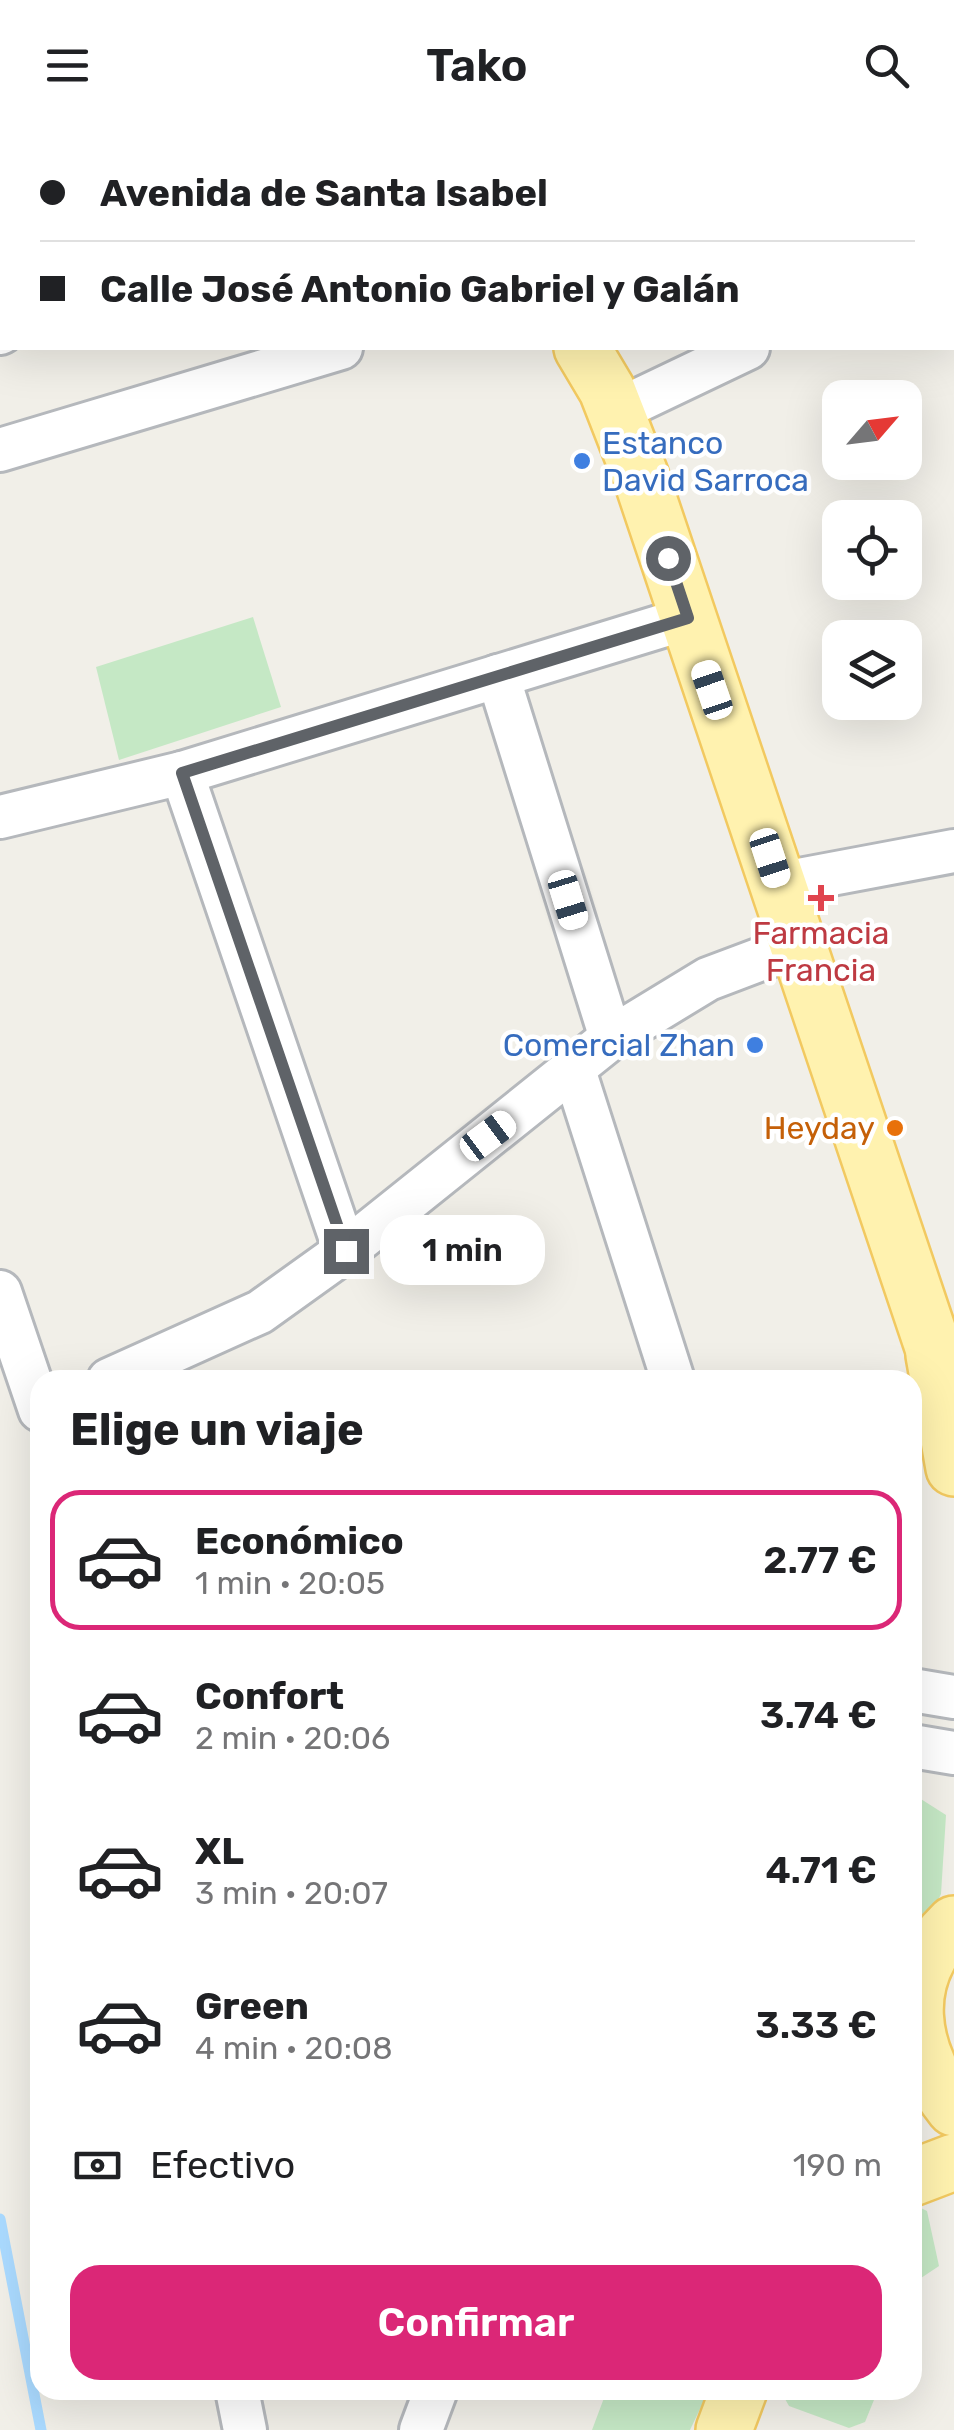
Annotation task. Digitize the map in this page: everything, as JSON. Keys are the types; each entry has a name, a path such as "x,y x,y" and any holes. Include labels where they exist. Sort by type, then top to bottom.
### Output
{"main road":[{"path":"583,350 616,411 944,1369 954,1468"},
{"path":"922,1977 951,1919"},
{"path":"922,2055 930,2077 954,2108"},
{"path":"922,2174 954,2162"},
{"path":"724,2430 734,2400"}],"street":[{"path":"0,450 334,350"},
{"path":"616,411 744,350"},
{"path":"0,817 182,773 688,618"},
{"path":"498,676 612,1038"},
{"path":"182,773 346,1251"},
{"path":"778,884 954,850"},
{"path":"131,1370 260,1312 346,1251 612,1038 708,978 798,945"},
{"path":"574,1070 670,1370"},
{"path":"0,1292 30,1380"},
{"path":"922,1692 954,1697"},
{"path":"922,1748 954,1753"},
{"path":"240,2400 245,2430"},
{"path":"421,2430 432,2400"}],"green space":[{"path":"253,617 281,707 119,760 96,667"},
{"path":"922,1800 946,1815 941,1894 922,1933"},
{"path":"922,2208 927,2211 939,2266 922,2277"},
{"path":"603,2400 704,2400 690,2430 592,2430"},
{"path":"786,2400 874,2400 865,2422 849,2428 789,2406"}],"waterway":[{"path":"0,2219 30,2373"},
{"path":"35,2400 41,2430"}],"place":[{"name":"Estanco David Sarroca","path":"582,461"},
{"name":"Farmacia Francia","path":"821,898"},
{"name":"Comercial Zhan","path":"755,1045"},
{"name":"Heyday","path":"895,1128"}],"route":[{"path":"346,1251 182,773 688,618 668,558"}]}
